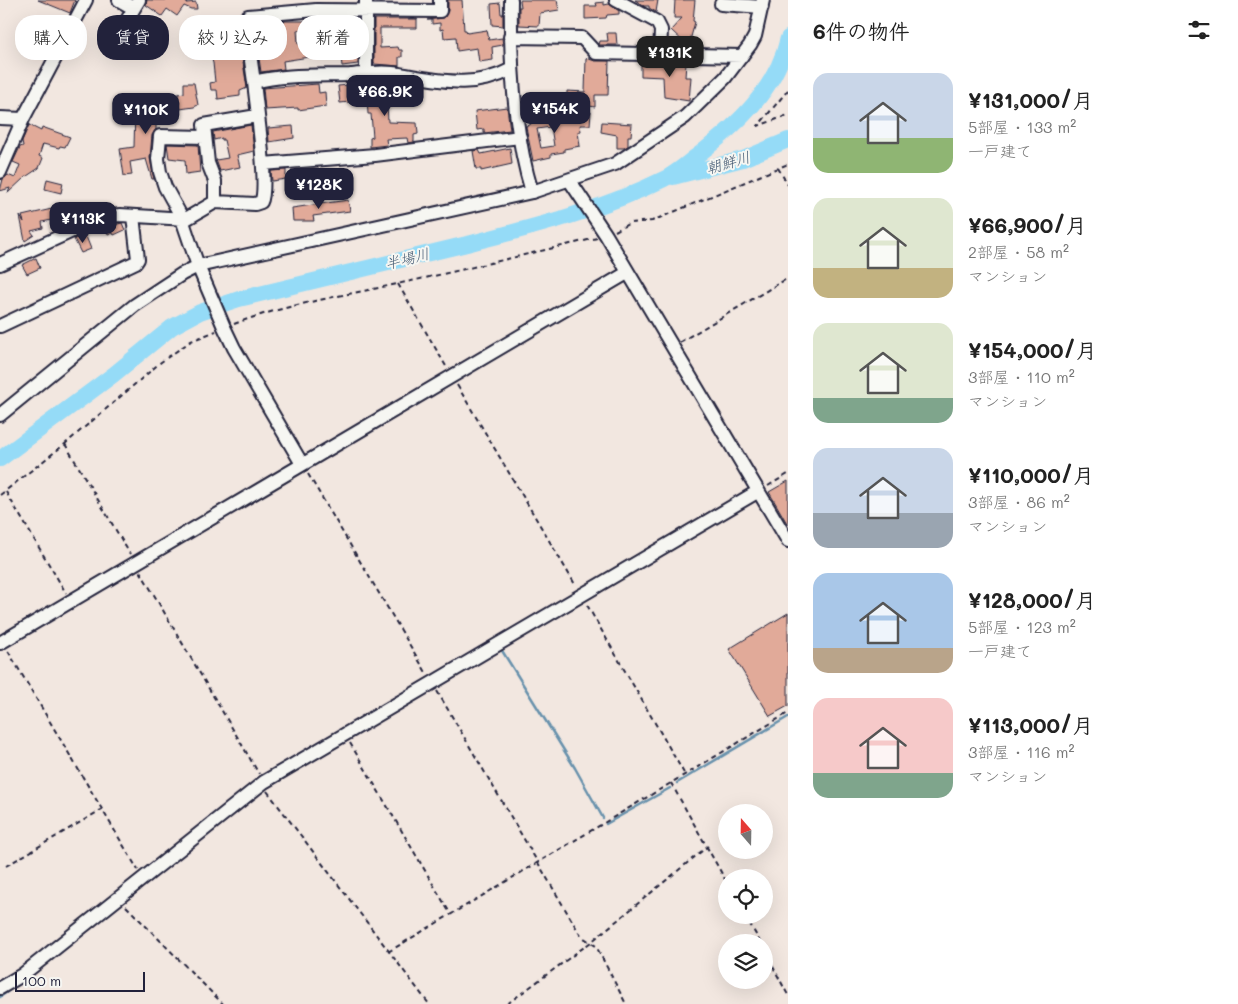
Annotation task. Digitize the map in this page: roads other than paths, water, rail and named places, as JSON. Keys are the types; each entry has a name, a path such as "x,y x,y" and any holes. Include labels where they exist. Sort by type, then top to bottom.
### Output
{"street":[{"path":"0,172 23,119 86,0"},
{"path":"119,0 136,4 130,15"},
{"path":"0,264 103,217 120,215 182,220 190,218 215,202 255,204 261,202 264,195 263,164 245,19 248,16 366,5 440,11 440,0"},
{"path":"511,0 510,37 512,68 520,137 525,168 532,192"},
{"path":"616,0 657,22 661,30 660,54"},
{"path":"0,415 135,305 182,274 199,268 572,183 615,164 665,132 705,98 742,56 755,36 763,3 721,4"},
{"path":"366,5 366,74"},
{"path":"510,37 582,38 596,53 742,56"},
{"path":"254,82 286,78 392,73 437,81 468,82 494,76 512,68"},
{"path":"215,202 215,181 208,163 204,125 257,116"},
{"path":"0,118 23,119"},
{"path":"205,137 160,136 160,172 165,187 178,208 199,268 223,326 302,464"},
{"path":"263,164 375,155 520,137"},
{"path":"572,183 605,234 757,492 788,541"},
{"path":"0,326 136,262 138,259 133,216"},
{"path":"1,642 627,272"},
{"path":"0,988 22,975 264,785 345,735 757,492"}],"waterway":[{"name":"半場川","path":"0,459 113,375 172,327 200,312 239,299 492,238 542,224 592,209 664,179 713,143 754,104 775,74 788,38"},
{"name":"朝鮮川","path":"673,177 743,159 788,140"},
{"path":"501,649 575,768 603,818"},
{"path":"677,783 788,717"},
{"path":"606,824 670,788"},
{"path":"0,997 11,989"}]}
